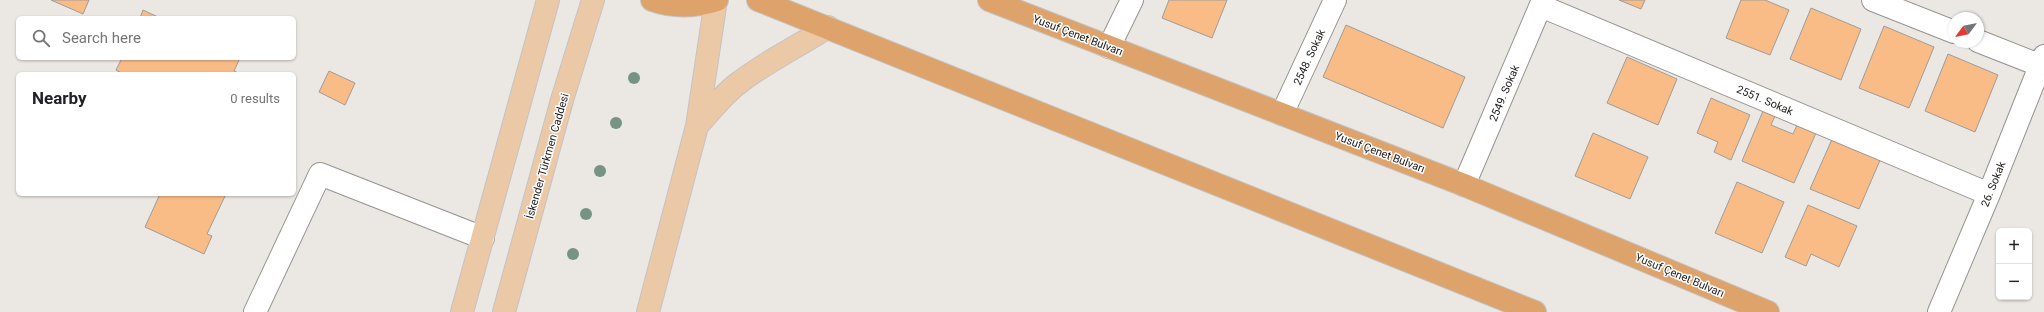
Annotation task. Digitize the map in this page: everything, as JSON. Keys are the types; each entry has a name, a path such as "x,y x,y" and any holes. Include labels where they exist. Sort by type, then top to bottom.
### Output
{"highway":[{"path":"652,0 674,6 695,6 716,0"},
{"path":"758,0 828,27 1008,102 1535,312"},
{"name":"Yusuf Çenet Bulvarı","path":"989,0 1464,185 1768,312"}],"main road":[{"path":"462,312 548,0"},
{"name":"İskender Türkmen Caddesi","path":"504,312 562,100 593,0"},
{"path":"648,312 697,126 716,0"},
{"path":"697,126 738,83 766,62 793,50 828,27"}],"street":[{"path":"1109,47 1132,0"},
{"name":"2548. Sokak","path":"1282,114 1335,0"},
{"path":"1873,0 1948,30"},
{"name":"2549. Sokak","path":"1464,185 1542,3"},
{"name":"2551. Sokak","path":"1542,3 1989,194"},
{"path":"1984,43 2042,60"},
{"name":"26. Sokak","path":"1939,312 1989,194 2042,60"},
{"path":"255,312 320,174 483,238"}],"building":[{"path":"51,0 89,0 83,14"},
{"path":"1169,0 1227,0 1212,38 1162,18"},
{"path":"1619,0 1645,0 1641,9"},
{"path":"1741,0 1765,0 1789,10 1770,55 1726,38"},
{"path":"1811,8 1861,29 1841,80 1790,59"},
{"path":"143,10 156,16 141,16"},
{"path":"1346,25 1465,77 1443,128 1323,77"},
{"path":"1884,26 1934,47 1909,108 1859,88"},
{"path":"1948,54 1998,75 1975,132 1925,111"},
{"path":"1627,57 1677,79 1658,125 1607,103"},
{"path":"121,60 239,60 234,71 236,72 120,72 116,70"},
{"path":"329,71 355,83 345,105 319,92"},
{"path":"1711,98 1750,115 1731,160 1714,152 1718,142 1697,133"},
{"path":"1763,111 1775,116 1771,125 1793,134 1797,125 1816,133 1794,183 1742,161"},
{"path":"1593,133 1648,157 1630,199 1575,176"},
{"path":"1833,137 1881,158 1859,209 1810,189"},
{"path":"1737,182 1784,202 1762,253 1715,233"},
{"path":"159,196 225,196 207,234 212,236 204,254 145,227"},
{"path":"1808,205 1857,226 1839,267 1811,254 1806,266 1785,257"}]}
